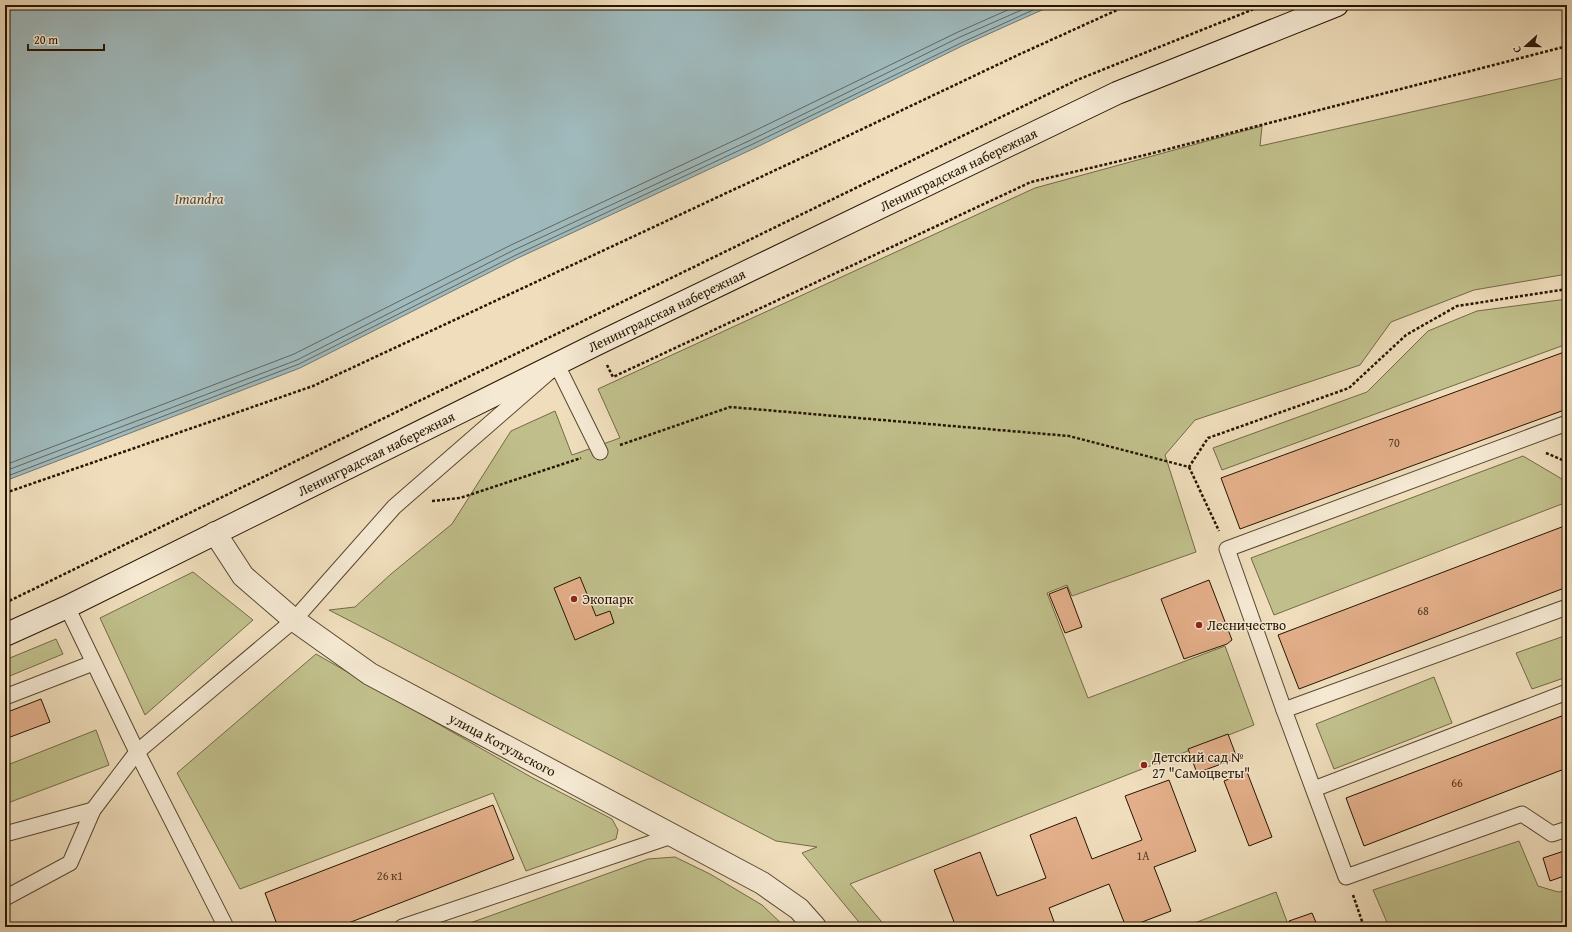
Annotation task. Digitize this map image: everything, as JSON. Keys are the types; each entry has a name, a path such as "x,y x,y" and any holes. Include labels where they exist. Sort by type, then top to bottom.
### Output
{"main road":[{"name":"Ленинградская набережная","path":"5,634 67,607 598,344 1118,94 1337,5"},
{"name":"улица Котульского","path":"214,533 243,576 294,620 370,674 762,883 800,909 814,927"}],"lane":[{"path":"5,898 70,863 93,810 137,752 294,620 394,507 557,365 600,452"},
{"path":"1567,423 1227,548 1284,710 1346,877 1522,814 1552,834 1567,828"},
{"path":"67,607 137,752 226,927"},
{"path":"1284,710 1567,607"},
{"path":"5,697 93,663"},
{"path":"1314,789 1567,692"},
{"path":"5,834 93,810"},
{"path":"402,927 672,836"}],"path":[{"path":"5,494 313,386 1018,55 1128,5"},
{"path":"5,603 1077,80 1264,5"},
{"path":"585,319 613,377 1031,182 1141,156 1567,46"},
{"path":"1189,466 1208,438 1349,388 1406,336 1457,306 1567,289"},
{"path":"431,502 460,498 730,407 1069,436 1189,466"},
{"path":"1189,466 1227,548"},
{"path":"1346,877 1364,927"}],"shaded area":[{"path":"1567,77 1567,274 1474,290 1391,322 1360,365 1195,420 1165,455 1196,552 1072,596 1067,585 1047,593 1088,698 1225,646 1254,725 850,884 886,927 863,927 802,853 817,847 776,841 329,610 355,607 391,574 452,524 511,431 555,411 572,455 620,438 598,389 1035,188 1262,126 1260,146"},
{"path":"1567,299 1567,344 1222,470 1213,448 1367,392 1428,331 1477,311"},
{"path":"1523,456 1567,482 1567,502 1274,615 1251,558"},
{"path":"193,572 253,620 145,715 100,618"},
{"path":"1567,635 1567,677 1532,689 1516,653"},
{"path":"56,639 63,654 5,678 5,660"},
{"path":"316,654 531,777 612,819 618,830 616,839 526,871 493,793 240,889 177,773"},
{"path":"1434,677 1452,723 1334,769 1316,724"},
{"path":"96,730 109,765 5,804 5,766"},
{"path":"1519,841 1538,886 1558,892 1567,891 1567,927 1389,927 1373,890"},
{"path":"675,857 710,874 762,905 785,927 459,927 648,859"},
{"path":"1276,892 1289,927 1184,927"}],"water":[{"name":"Imandra","path":"5,5 1053,5 964,45 757,147 518,258 300,368 5,481"}],"building":[{"path":"1567,351 1567,409 1240,529 1221,478"},
{"path":"1567,525 1567,587 1299,689 1278,635"},
{"name":"Экопарк","path":"580,577 596,616 610,611 614,623 575,640 554,588"},
{"name":"Лесничество","path":"1209,580 1232,640 1227,644 1184,659 1161,599"},
{"path":"1067,587 1082,627 1065,633 1049,594"},
{"path":"41,699 50,722 5,739 5,713"},
{"path":"1567,714 1567,768 1364,846 1346,798"},
{"path":"1228,734 1237,758 1197,773 1188,749"},
{"path":"1247,772 1272,837 1249,846 1224,781"},
{"path":"1169,780 1196,851 1154,867 1171,911 1126,927 1109,884 1049,908 1056,927 1006,927 1005,925 998,927 956,927 934,870 980,852 997,896 1046,878 1030,835 1076,817 1092,859 1142,840 1125,796"},
{"path":"493,805 514,859 338,927 278,927 265,893"},
{"path":"1567,850 1567,875 1550,881 1543,858"},
{"path":"1312,913 1318,927 1291,927 1289,921"}],"place":[{"name":"Экопарк","path":"574,599"},
{"name":"Лесничество","path":"1199,625"},
{"name":"Детский сад № 27 \"Самоцветы\"","path":"1144,765"}]}
